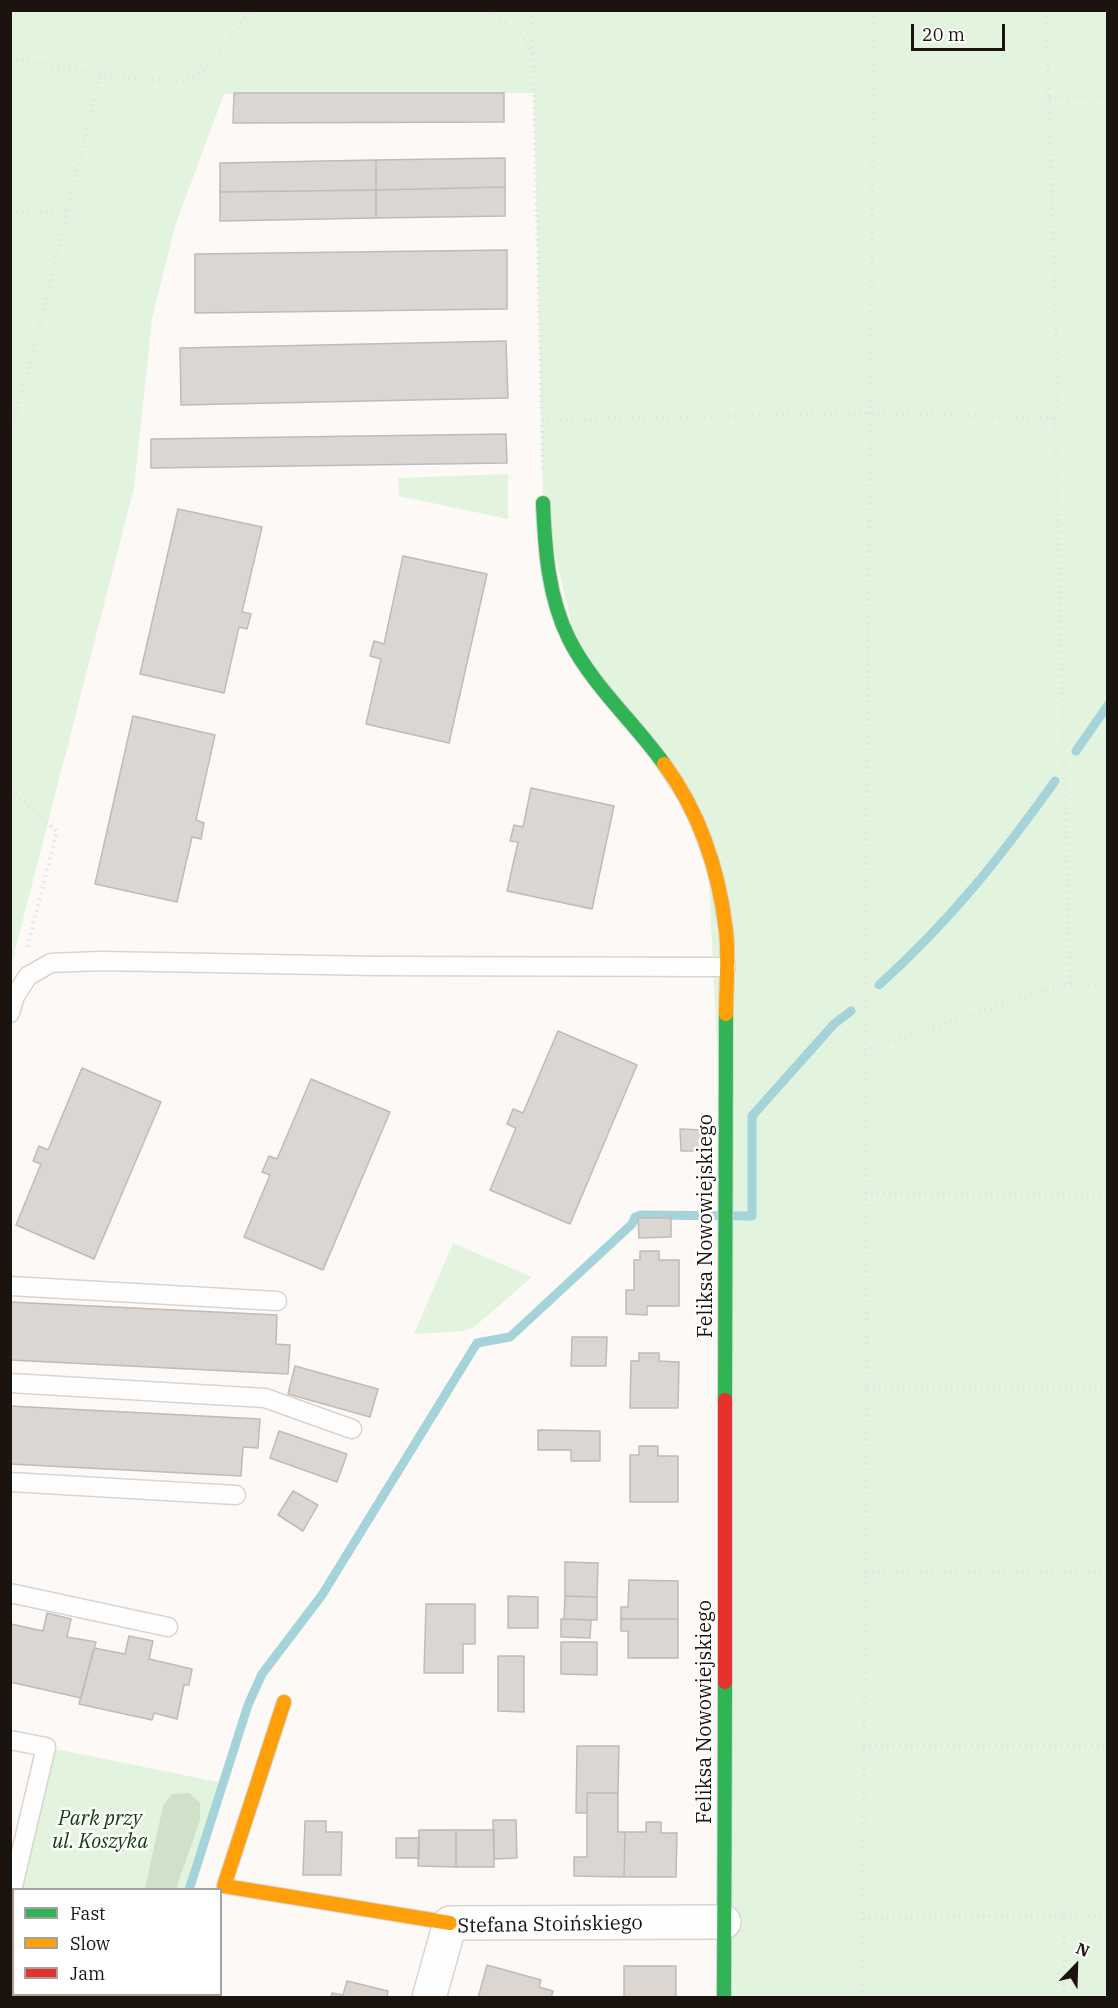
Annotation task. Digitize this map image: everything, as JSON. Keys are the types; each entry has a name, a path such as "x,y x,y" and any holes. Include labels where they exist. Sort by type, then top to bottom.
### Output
{"street":[{"name":"Feliksa Nowowiejskiego","path":"543,503 544,542 559,615 579,656 671,774 693,809 707,842 718,881 726,933 724,1998"},
{"path":"284,1702 224,1886 450,1923"},
{"name":"Stefana Stoińskiego","path":"429,1998 450,1923 724,1922"}],"lane":[{"path":"13,1005 28,976 51,963 726,967"},
{"path":"10,1286 278,1301"},
{"path":"10,1383 265,1398 352,1429"},
{"path":"10,1482 236,1495"},
{"path":"10,1593 168,1627"},
{"path":"10,1740 46,1747 13,1888"}],"path":[{"path":"10,58 100,74 166,82 185,81 207,65 225,45 250,10"},
{"path":"484,10 507,23 526,39 533,56"},
{"path":"532,10 543,503"},
{"path":"862,1998 867,1387 865,1050 874,10"},
{"path":"1046,10 1058,392 1055,418 1070,984"},
{"path":"10,432 35,346 100,74"},
{"path":"1049,99 1107,96"},
{"path":"10,212 68,210"},
{"path":"542,420 871,413 1055,418"},
{"path":"10,790 57,831 13,1005"},
{"path":"865,1050 1062,984 1107,985"},
{"path":"865,1194 1107,1195"},
{"path":"867,1387 1107,1387"},
{"path":"866,1573 1107,1573"},
{"path":"863,1746 1107,1746"},
{"path":"1064,1915 1064,1998"},
{"path":"863,1918 1107,1916"}],"green space":[{"path":"11,11 1107,11 1107,1997 724,1997 726,1232 707,842 579,656 543,503 534,93 224,94 175,226 152,319 134,488 11,966"},
{"path":"508,474 508,519 399,496 398,478"},
{"path":"453,1243 532,1277 473,1328 463,1331 414,1334"},
{"name":"Park przy ul. Koszyka","path":"46,1747 223,1783 189,1888 14,1888"},
{"path":"189,1793 200,1803 200,1820 176,1888 145,1888 163,1806 172,1794"},
{"name":"Park przy ul. Koszyka","path":"12,1895 12,1996 153,1997 11,1998"}],"building":[{"path":"234,93 504,93 504,122 233,123"},
{"path":"505,158 505,187 376,190 376,160"},
{"path":"376,160 376,190 220,192 220,163"},
{"path":"505,187 505,216 376,218 376,190"},
{"path":"376,190 376,218 220,221 220,192"},
{"path":"507,250 507,309 195,313 195,254"},
{"path":"506,341 508,398 181,405 180,348"},
{"path":"506,434 507,463 151,468 151,439"},
{"path":"178,509 262,527 242,612 251,614 247,629 239,627 224,693 140,674"},
{"path":"403,556 487,574 449,743 366,724 381,659 370,656 374,641 384,644"},
{"path":"133,716 215,735 196,820 204,823 201,839 192,837 177,902 95,884"},
{"path":"531,788 614,806 592,909 507,891 518,842 510,841 514,825 523,827"},
{"path":"558,1031 637,1065 570,1224 490,1190 516,1128 507,1124 513,1109 523,1113"},
{"path":"82,1068 161,1102 94,1259 16,1225 41,1164 33,1161 39,1146 48,1150"},
{"path":"311,1079 390,1112 323,1270 244,1237 270,1175 262,1172 269,1156 277,1159"},
{"path":"680,1129 703,1130 704,1151 681,1151"},
{"path":"638,1218 671,1218 671,1237 639,1238"},
{"path":"640,1251 659,1251 659,1260 679,1260 679,1306 647,1306 647,1315 626,1314 626,1290 634,1290 634,1260 640,1260"},
{"path":"10,1302 277,1315 276,1344 290,1345 288,1374 10,1360"},
{"path":"572,1337 607,1337 606,1366 571,1366"},
{"path":"639,1353 659,1353 659,1361 679,1362 678,1408 630,1408 631,1361 639,1361"},
{"path":"295,1366 378,1389 370,1417 288,1394"},
{"path":"10,1406 260,1419 258,1448 243,1447 241,1476 10,1464"},
{"path":"538,1430 600,1431 600,1461 571,1461 571,1450 538,1450"},
{"path":"279,1431 347,1454 337,1482 270,1458"},
{"path":"639,1446 658,1446 658,1456 678,1456 678,1502 630,1502 630,1455 639,1455"},
{"path":"293,1491 318,1505 303,1531 278,1515"},
{"path":"565,1562 598,1563 597,1597 565,1596"},
{"path":"629,1580 678,1581 678,1619 621,1619 621,1607 628,1607"},
{"path":"508,1596 538,1597 538,1628 508,1628"},
{"path":"565,1596 597,1597 597,1620 564,1619"},
{"path":"426,1604 475,1604 475,1644 463,1644 463,1673 424,1673"},
{"path":"47,1613 71,1619 67,1637 96,1642 81,1698 10,1682 11,1624 43,1631"},
{"path":"561,1619 591,1620 590,1638 561,1637"},
{"path":"621,1619 678,1619 678,1658 628,1658 628,1631 621,1631"},
{"path":"129,1636 153,1641 149,1659 192,1669 189,1685 184,1685 177,1719 154,1713 152,1720 79,1704 94,1648 125,1654"},
{"path":"561,1642 597,1642 597,1675 561,1674"},
{"path":"498,1656 524,1656 524,1712 498,1711"},
{"path":"577,1746 619,1746 618,1793 587,1793 587,1813 576,1813"},
{"path":"587,1793 618,1793 618,1832 625,1832 624,1877 574,1876 574,1857 587,1857"},
{"path":"493,1820 516,1820 517,1858 494,1859"},
{"path":"305,1821 326,1821 326,1832 342,1832 341,1875 303,1875"},
{"path":"646,1822 661,1822 661,1833 677,1833 676,1877 624,1877 625,1832 646,1832"},
{"path":"419,1830 456,1830 456,1867 418,1866"},
{"path":"456,1830 494,1830 494,1867 456,1867"},
{"path":"396,1838 419,1838 419,1858 396,1858"},
{"path":"487,1965 541,1980 539,1987 553,1991 551,1998 478,1998"},
{"path":"624,1966 676,1966 676,1998 624,1998"},
{"path":"347,1981 388,1991 387,1998 331,1998 332,1993 343,1995"}],"waterway":[{"path":"1076,751 1108,705"},
{"path":"879,985 929,937 973,888 1055,781"},
{"path":"190,1888 248,1705 262,1674 322,1595 477,1343 510,1337 632,1224 635,1217 641,1215 752,1216 752,1116 834,1024 851,1011"}],"traffic: fast":[{"path":"543,503 552,590 569,639 601,688 664,764"},
{"path":"725,1400 726,1014"},
{"path":"724,1998 725,1682"}],"traffic: slow":[{"path":"664,764 688,802 713,865 723,909 727,941 726,1014"},
{"path":"284,1702 224,1886 450,1923"}],"traffic: jam":[{"path":"725,1400 725,1682"}]}
